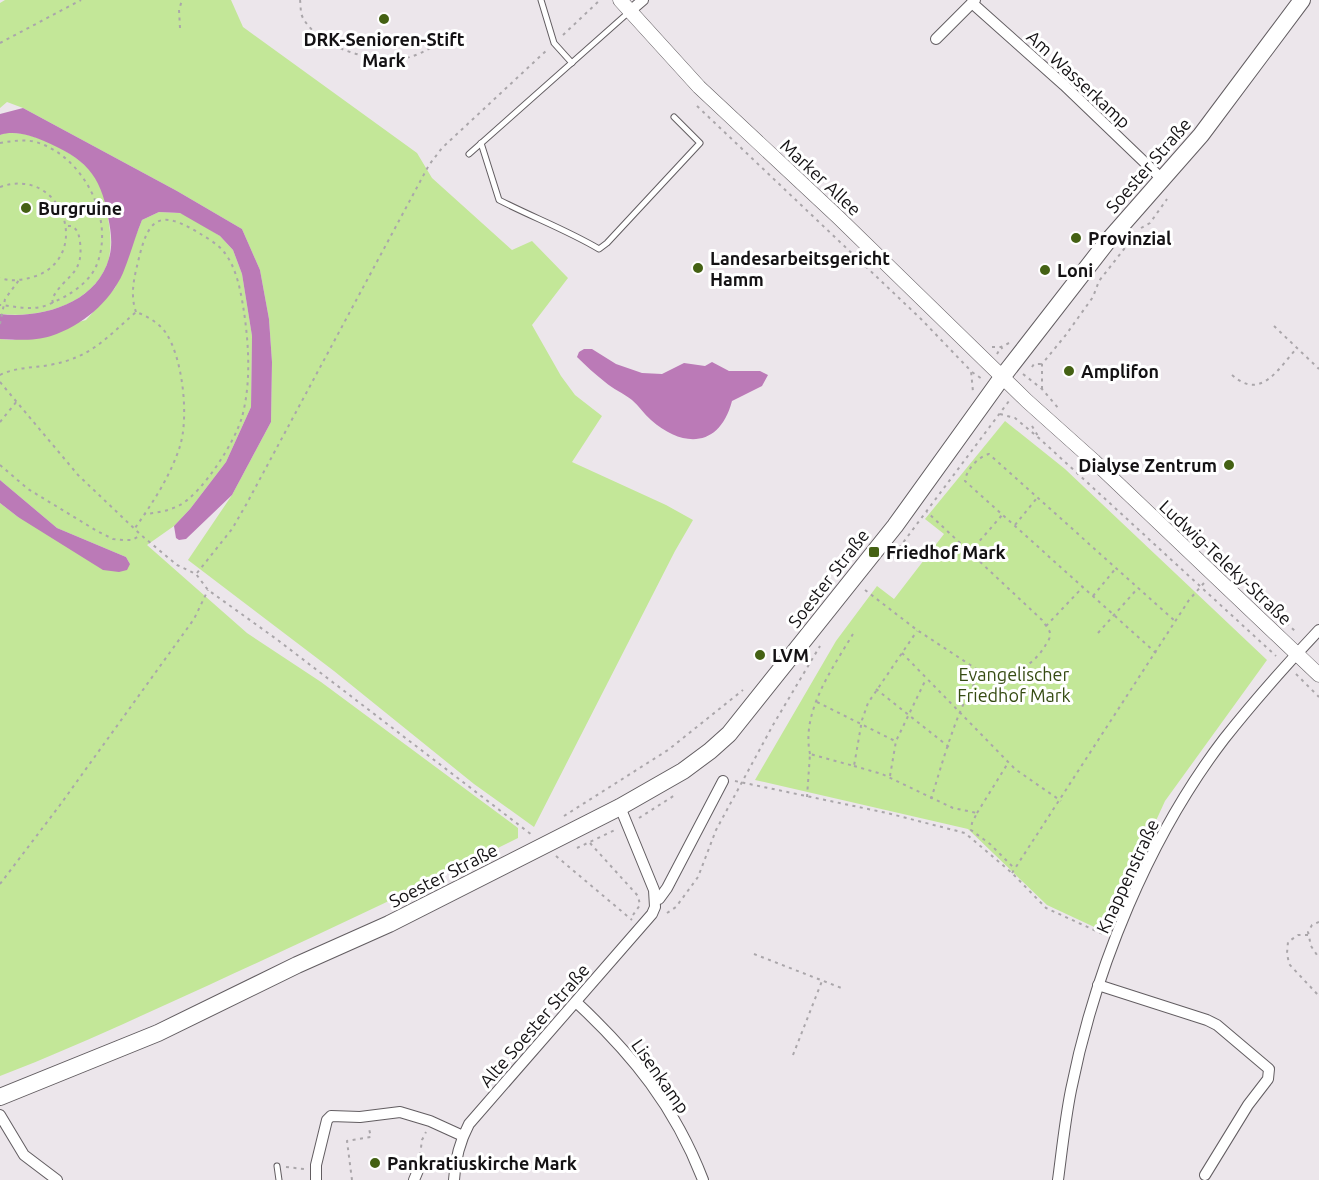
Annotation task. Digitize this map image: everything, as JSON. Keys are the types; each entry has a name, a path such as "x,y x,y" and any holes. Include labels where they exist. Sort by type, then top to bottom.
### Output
{"main road":[{"name":"Soester Straße","path":"0,1097 158,1032 297,965 550,852 582,827 683,771 710,752 729,734 895,526 1003,376 1107,242 1163,180 1248,74 1302,0"}],"street":[{"name":"Marker Allee","path":"620,0 699,87 1003,376"},
{"path":"629,12 643,0"},
{"path":"936,39 974,2"},
{"name":"Am Wasserkamp","path":"974,2 1163,180"},
{"name":"Ludwig-Teleky-Straße","path":"1003,376 1319,675"},
{"name":"Knappenstraße","path":"1058,1180 1071,1090 1098,986 1143,876 1177,810 1223,741 1286,665 1319,630"},
{"name":"Alte Soester Straße","path":"454,1180 458,1152 470,1124 652,914 655,899 659,899 668,888 723,781"},
{"path":"620,807 654,890 655,899"},
{"path":"1098,986 1207,1020 1217,1025 1269,1069 1268,1079 1240,1117 1205,1175"},
{"name":"Lisenkamp","path":"576,1002 629,1055 661,1097 694,1155 703,1180"},
{"path":"316,1174 327,1120 331,1116 360,1117 400,1113 433,1122 463,1136"},
{"path":"0,1115 24,1155 57,1180"},
{"path":"414,1180 419,1168"}],"lane":[{"path":"541,0 554,43 572,63"},
{"path":"469,154 629,12"},
{"path":"481,143 499,200 599,249 700,143 674,117"},
{"path":"277,1166 279,1180"}],"path":[{"path":"0,43 81,0"},
{"path":"180,28 179,10 182,0"},
{"path":"300,0 301,16 315,33 340,48 374,59 409,57 422,53 451,36"},
{"path":"196,574 237,520 429,165 442,148 600,0"},
{"path":"696,105 921,319 971,371 973,395"},
{"path":"0,143 17,140 36,142 67,160 88,184 99,214 102,235 97,266 76,290 43,307 2,306"},
{"path":"0,187 22,183 45,190 58,204 66,226 64,245 56,262 41,274 19,280 0,278"},
{"path":"136,312 133,284 143,241 147,231 154,224 171,219 180,222 224,251 235,274 247,337 247,374 242,418 221,459 203,485 182,504 172,509 144,514"},
{"path":"53,303 54,295 73,275 80,262 80,237 76,229 66,226"},
{"path":"0,324 5,299 19,280"},
{"path":"0,375 9,370 49,365 72,359 107,340 136,312"},
{"path":"135,528 172,466 183,435 180,372 174,348 165,331 146,316 136,312"},
{"path":"1274,326 1319,369"},
{"path":"985,341 992,347 1001,347 1013,340"},
{"path":"1232,375 1246,385 1260,385 1271,377 1298,348"},
{"path":"1042,363 1042,389"},
{"path":"0,382 78,475 141,535 177,565 196,574 208,590 482,795 631,918 640,905 638,896 590,842 573,811 668,750 745,688"},
{"path":"0,422 17,401"},
{"path":"1000,415 1015,418 1040,439 1319,697"},
{"path":"1156,653 965,481 967,474 980,458 989,454 1176,622"},
{"path":"0,465 28,489 113,539 132,540 141,535"},
{"path":"1015,525 1037,498"},
{"path":"865,590 917,630 984,674 997,677 1015,672 1042,651 1048,640 1049,631 1046,626 927,512"},
{"path":"970,552 1003,514"},
{"path":"1092,596 1116,568"},
{"path":"1012,873 1189,600 1211,574"},
{"path":"1046,626 1083,587"},
{"path":"1098,633 1138,588"},
{"path":"0,884 194,619 208,590"},
{"path":"854,766 868,703 917,630"},
{"path":"807,797 810,754 807,739 817,702 827,678 853,634"},
{"path":"902,653 1008,763 1060,801"},
{"path":"931,799 960,713 973,685 978,677 984,674"},
{"path":"890,778 896,741 926,679"},
{"path":"876,689 948,747"},
{"path":"817,702 896,741"},
{"path":"810,754 890,778 953,808 977,813"},
{"path":"965,833 1008,763"},
{"path":"723,781 743,782 897,815 965,833 1012,873 1046,908 1115,940"},
{"path":"972,823 971,830 990,844 1015,869"},
{"path":"1319,922 1312,925 1308,935 1311,946 1319,958"},
{"path":"1308,935 1298,935 1288,942 1287,959 1319,996"},
{"path":"754,954 844,989"},
{"path":"793,1055 822,981"},
{"path":"419,1168 422,1140 433,1122"},
{"path":"351,1180 347,1141 371,1137 369,1124"},
{"path":"277,1166 316,1174"}],"green space":[{"path":"5,0 231,0 243,27 417,153 432,178 512,250 532,241 568,278 532,325 561,376 575,395 602,416 572,462 666,505 693,520 534,827 474,784 334,671 188,560 232,495 271,422 272,362 269,319 260,270 242,229 177,191 23,108 7,102 0,108 0,3"},
{"path":"5,133 37,138 73,156 94,175 100,184 105,201 110,245 109,258 104,271 85,293 44,312 0,314 0,135"},
{"path":"159,212 180,213 190,217 220,236 233,250 242,274 252,336 251,407 226,462 174,526 147,545 247,633 321,682 518,828 518,838 209,985 79,1044 0,1076 0,503 18,517 130,564 126,557 57,528 0,480 0,339 13,340 86,320 115,288 142,220"},
{"name":"Evangelischer Friedhof Mark","path":"1005,421 1065,469 1267,660 1165,801 1105,932 1047,905 968,829 755,780 836,641 877,586 894,599 944,534 925,519"}],"shaded area":[{"path":"23,108 177,191 242,229 260,270 269,319 272,362 271,422 232,495 186,539 176,538 174,526 226,462 251,407 252,336 242,274 233,250 220,236 180,213 159,212 142,220 123,273 111,294 94,312 74,326 45,338 0,339 0,314 33,314 66,305 80,297 103,274 111,248 111,233 105,202 101,189 88,169 70,154 44,141 17,133 0,135 0,114"},
{"path":"584,349 592,349 616,364 642,373 662,374 684,363 705,366 712,362 729,371 760,371 768,375 762,386 732,401 719,427 710,435 699,439 688,439 663,429 648,418 632,400 594,373 577,357"},
{"path":"0,480 57,528 126,557 130,564 127,570 119,572 103,570 18,517 0,503"}],"place":[{"name":"DRK-Senioren-Stift Mark","path":"384,19"},
{"name":"Burgruine","path":"26,208"},
{"name":"Provinzial","path":"1076,238"},
{"name":"Landesarbeitsgericht Hamm","path":"698,268"},
{"name":"Loni","path":"1045,270"},
{"name":"Amplifon","path":"1069,371"},
{"name":"Dialyse Zentrum","path":"1229,465"},
{"name":"Friedhof Mark","path":"874,552"},
{"name":"LVM","path":"760,655"},
{"name":"Pankratiuskirche Mark","path":"375,1163"}]}
